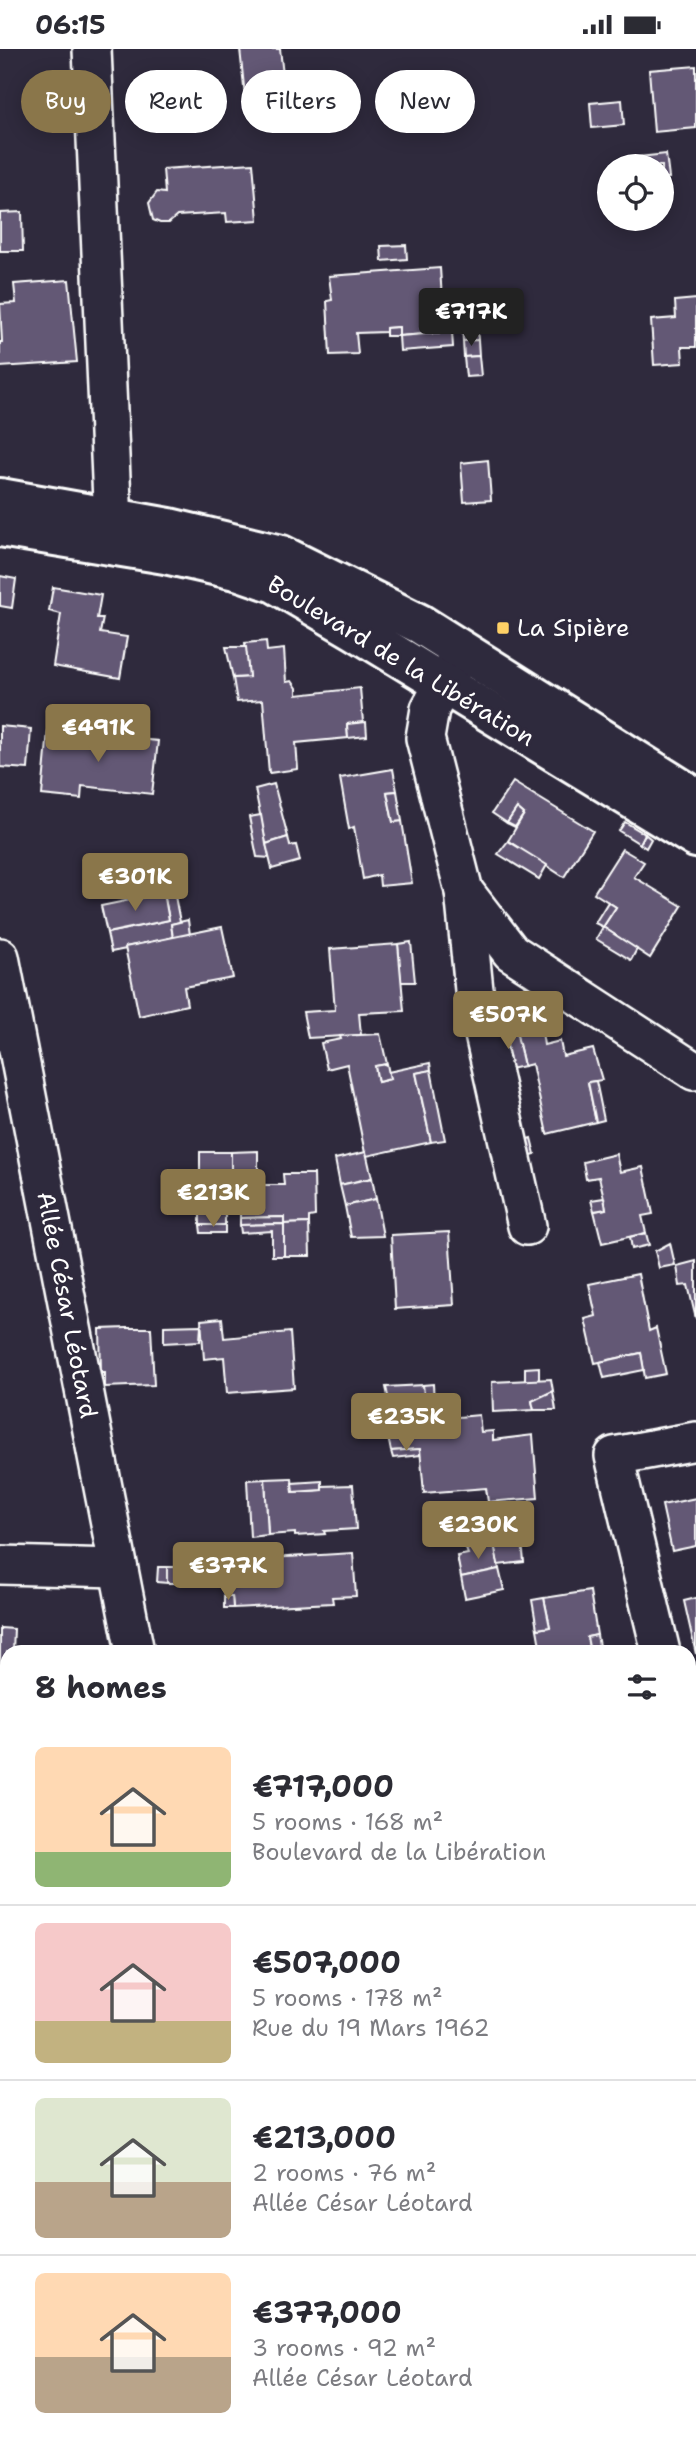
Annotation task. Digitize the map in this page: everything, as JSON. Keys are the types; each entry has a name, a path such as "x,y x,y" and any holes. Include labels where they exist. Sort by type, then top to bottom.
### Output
{"street":[{"path":"92,49 113,532"},
{"name":"Boulevard de la Libération","path":"0,498 113,532 165,554 240,571 275,583 696,838"},
{"name":"Boulevard de la Libération","path":"0,527 113,532 169,528 281,555 420,624 463,649 696,798"},
{"path":"463,649 430,709 425,738 464,891 474,990 527,1226"},
{"path":"464,891 511,952 694,1071"},
{"name":"Allée César Léotard","path":"0,957 134,1645"},
{"path":"658,1645 614,1456 696,1441"},
{"path":"0,1565 118,1568"}],"building":[{"path":"240,49 280,49 282,70 242,70"},
{"path":"696,66 696,128 654,132 649,70"},
{"path":"622,100 624,125 592,128 590,103"},
{"path":"253,163 258,220 227,222 226,213 177,216 169,223 153,220 149,203 157,192 165,193 163,169"},
{"path":"22,212 23,251 0,251 0,213"},
{"path":"406,245 407,259 382,261 381,246"},
{"path":"440,268 442,299 450,298 452,332 399,336 399,327 386,328 386,332 356,333 358,354 330,355 327,301 332,300 329,276"},
{"path":"69,280 77,362 0,367 0,304 16,303 14,284"},
{"path":"696,299 696,347 682,347 683,363 654,365 651,320 676,318 675,301"},
{"path":"477,325 478,340 463,341 462,327"},
{"path":"399,327 399,336 386,336 386,328"},
{"path":"452,332 453,347 400,351 399,336"},
{"path":"478,340 479,356 464,357 463,341"},
{"path":"479,356 481,376 466,377 464,357"},
{"path":"488,460 491,500 464,502 461,463"},
{"path":"0,576 16,579 12,608 0,606"},
{"path":"53,587 101,595 97,618 103,618 100,633 127,637 120,678 53,666 61,614 49,611"},
{"path":"266,641 267,651 284,649 286,682 292,681 297,688 297,695 360,688 363,722 347,724 348,738 296,743 298,769 269,773 263,700 237,702 233,678 249,677 245,643"},
{"path":"226,647 246,647 249,677 233,678"},
{"path":"366,722 367,736 348,738 347,724"},
{"path":"0,726 31,729 28,769 0,767"},
{"path":"48,731 158,741 152,794 82,786 81,799 42,795"},
{"path":"393,769 397,791 387,792 393,822 402,821 412,883 380,886 379,875 363,879 354,827 349,829 340,778"},
{"path":"513,782 593,831 564,877 508,841 524,814 517,808 507,823 492,813"},
{"path":"274,784 288,837 266,844 255,789"},
{"path":"397,791 402,821 393,822 387,792"},
{"path":"517,808 524,814 515,827 507,823"},
{"path":"261,815 270,858 257,857 249,817"},
{"path":"625,822 645,834 640,844 619,831"},
{"path":"645,834 651,839 646,848 640,844"},
{"path":"288,837 290,846 296,845 300,861 272,869 266,844"},
{"path":"508,841 547,865 539,879 498,854"},
{"path":"622,849 644,862 634,877 682,906 650,958 603,927 616,907 594,893"},
{"path":"174,891 180,922 171,924 173,938 111,952 107,933 169,920 164,893"},
{"path":"164,893 169,920 107,933 101,906"},
{"path":"608,902 616,907 603,927 595,923"},
{"path":"188,920 190,935 173,938 171,924"},
{"path":"222,927 233,978 184,987 187,1005 139,1016 125,947"},
{"path":"603,927 637,949 631,960 596,939"},
{"path":"411,942 415,982 401,982 398,944"},
{"path":"398,944 404,1011 359,1013 361,1035 308,1038 303,1012 335,1010 330,949"},
{"path":"541,1026 544,1045 560,1041 563,1056 593,1049 602,1080 588,1082 596,1122 547,1134 532,1064 524,1066 516,1031"},
{"path":"516,1031 524,1066 500,1071 493,1036"},
{"path":"380,1034 387,1064 375,1066 378,1082 390,1079 388,1072 430,1063 431,1070 416,1073 431,1142 367,1156 347,1064 327,1069 321,1043 341,1039 340,1036"},
{"path":"387,1064 390,1079 378,1082 375,1066"},
{"path":"431,1070 445,1140 431,1142 416,1073"},
{"path":"596,1081 604,1120 596,1122 588,1082"},
{"path":"531,1138 535,1154 521,1158 518,1142"},
{"path":"258,1151 258,1170 231,1171 231,1152"},
{"path":"200,1152 231,1152 231,1171 242,1171 242,1185 200,1185"},
{"path":"366,1152 372,1178 340,1185 335,1159"},
{"path":"616,1154 620,1172 643,1167 653,1214 642,1216 646,1233 602,1243 594,1211 606,1209 604,1198 599,1177 586,1179 583,1162"},
{"path":"283,1174 314,1174 315,1216 309,1217 309,1223 284,1224 284,1217 240,1218 240,1210 225,1210 225,1225 200,1225 200,1185 284,1185"},
{"path":"372,1178 376,1199 345,1206 340,1185"},
{"path":"604,1198 606,1209 594,1211 591,1200"},
{"path":"376,1199 383,1236 351,1237 345,1206"},
{"path":"284,1217 284,1224 240,1225 240,1218"},
{"path":"309,1223 310,1256 284,1256 284,1224"},
{"path":"284,1224 284,1256 272,1256 272,1231 241,1233 240,1225"},
{"path":"200,1225 225,1225 225,1233 201,1233"},
{"path":"449,1232 454,1305 395,1309 391,1235"},
{"path":"646,1233 649,1245 632,1249 630,1237"},
{"path":"670,1243 675,1265 659,1268 655,1251"},
{"path":"696,1261 696,1319 688,1285 680,1286 677,1266"},
{"path":"638,1274 649,1331 656,1328 666,1374 645,1378 641,1353 595,1363 585,1319 596,1316 589,1284"},
{"path":"222,1318 224,1338 290,1332 294,1388 227,1393 224,1357 204,1359 201,1320"},
{"path":"201,1325 200,1341 164,1343 164,1326"},
{"path":"151,1328 154,1385 105,1387 105,1372 101,1372 100,1329"},
{"path":"641,1353 644,1370 604,1378 600,1362"},
{"path":"539,1367 539,1380 525,1381 525,1368"},
{"path":"551,1379 553,1391 532,1401 534,1410 493,1412 492,1382"},
{"path":"433,1384 435,1420 426,1420 423,1385"},
{"path":"423,1385 426,1420 479,1415 481,1432 493,1431 493,1440 533,1435 538,1498 488,1502 486,1488 424,1493 420,1449 391,1451 385,1424 394,1424 386,1387"},
{"path":"553,1391 556,1410 534,1410 532,1401"},
{"path":"420,1449 420,1455 393,1458 391,1451"},
{"path":"292,1478 293,1492 322,1490 322,1486 353,1485 356,1529 324,1531 325,1534 268,1535 265,1479"},
{"path":"265,1479 268,1535 250,1537 247,1480"},
{"path":"322,1481 322,1490 293,1492 292,1483"},
{"path":"696,1498 696,1546 672,1551 662,1505"},
{"path":"522,1541 524,1562 498,1565 494,1544"},
{"path":"494,1544 499,1569 461,1577 457,1556 468,1554 466,1549"},
{"path":"353,1553 356,1596 332,1597 333,1603 233,1608 232,1596 224,1596 222,1571 237,1571 236,1560"},
{"path":"221,1560 236,1560 237,1571 222,1571"},
{"path":"158,1567 167,1567 167,1583 157,1582"},
{"path":"167,1567 189,1567 189,1583 167,1583"},
{"path":"499,1569 504,1590 465,1598 461,1577"},
{"path":"590,1591 597,1635 587,1637 589,1645 540,1645 537,1629 550,1627 544,1598"},
{"path":"224,1596 232,1596 233,1608 224,1608"},
{"path":"544,1598 550,1627 537,1629 532,1600"},
{"path":"696,1598 696,1645 694,1645 684,1601"},
{"path":"0,1628 14,1629 13,1645 0,1645"},
{"path":"597,1635 599,1645 589,1645 587,1637"}],"place":[{"name":"La Sipière","path":"503,628"}]}
